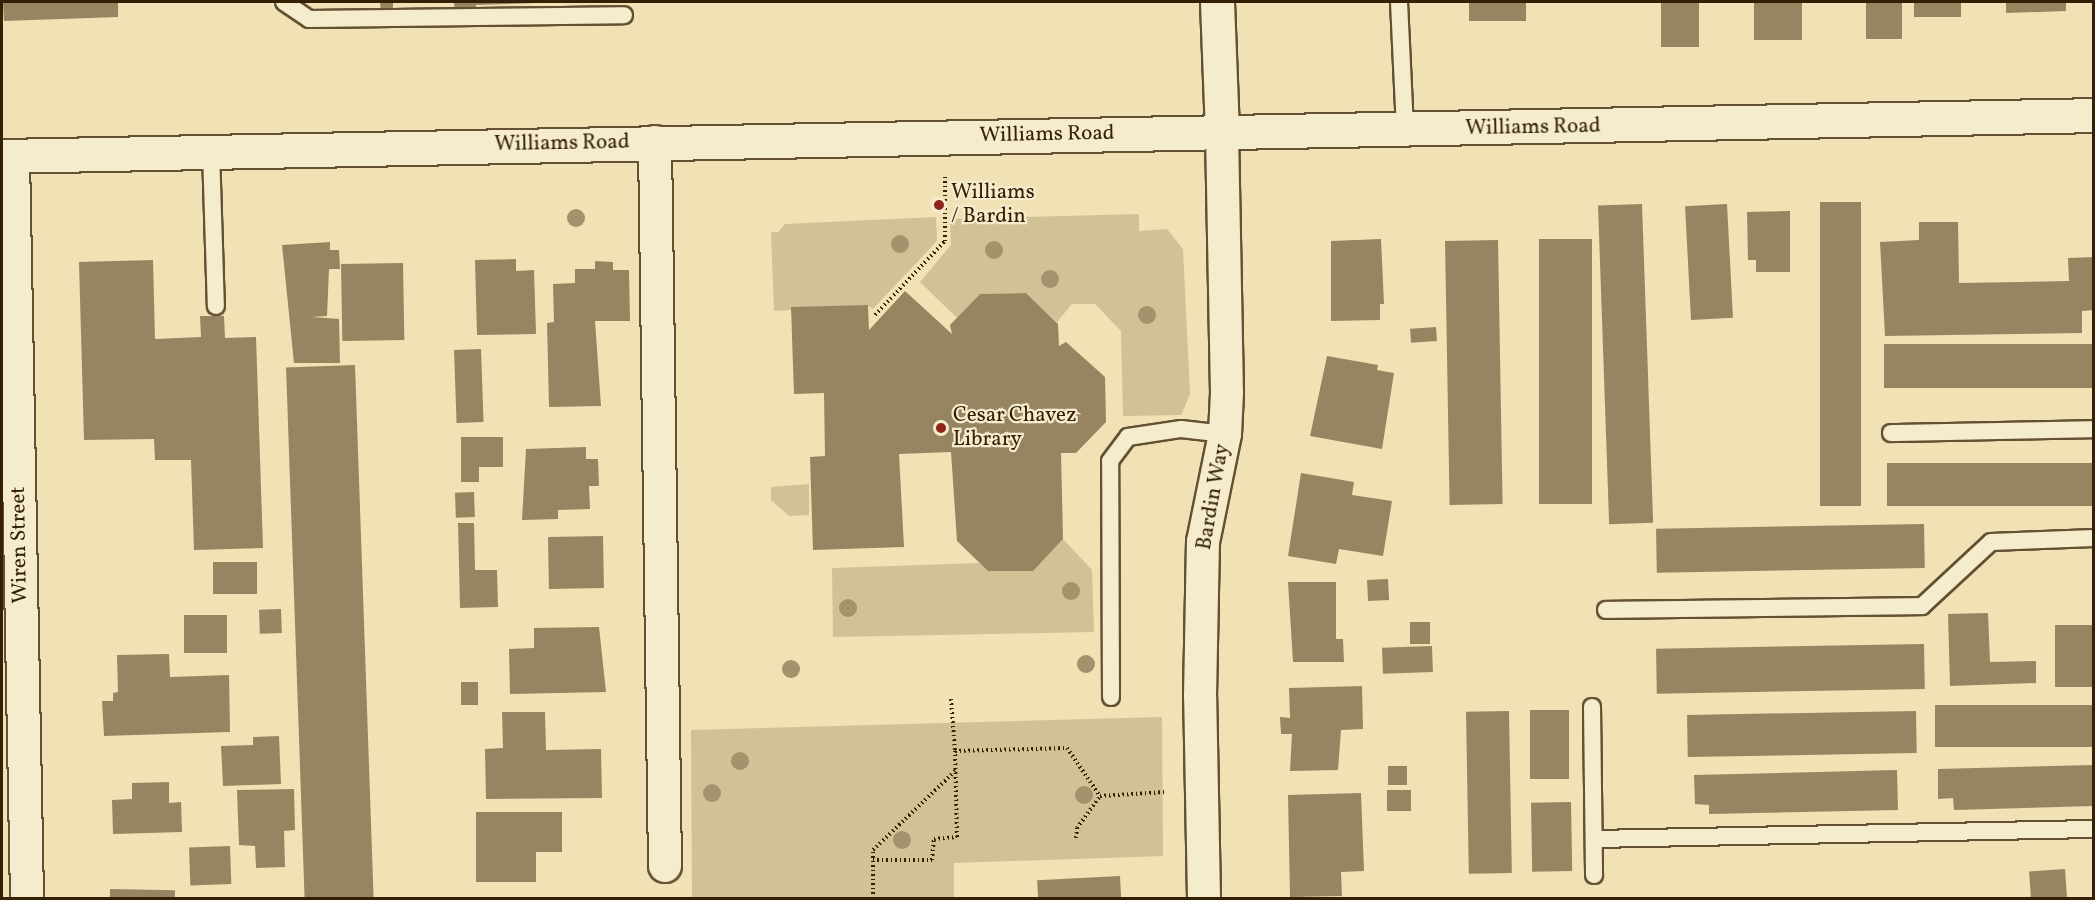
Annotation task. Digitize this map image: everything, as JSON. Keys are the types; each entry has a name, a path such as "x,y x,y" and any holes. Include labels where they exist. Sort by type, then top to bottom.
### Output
{"main road":[{"path":"1216,2 1222,132"},
{"name":"Williams Road","path":"7,156 945,136 1406,131 2094,115"}],"street":[{"name":"Bardin Way","path":"1204,898 1203,542 1225,434 1227,218 1222,132"},
{"path":"655,142 665,866"},
{"name":"Wiren Street","path":"7,156 27,898"}],"lane":[{"path":"284,2 309,19 624,15"},
{"path":"308,2 309,19"},
{"path":"1399,2 1406,131"},
{"path":"212,151 216,306"},
{"path":"1111,697 1110,461 1128,437 1181,429 1225,434"},
{"path":"1891,433 2094,429"},
{"path":"1606,610 1922,606 1991,542 2094,538"},
{"path":"1592,707 1594,875"},
{"path":"1594,839 2094,829"}],"path":[{"path":"875,315 945,241 945,136"},
{"path":"873,860 932,860 934,839 957,837 951,699"},
{"path":"955,751 1067,747 1100,796"},
{"path":"873,898 873,850 955,771"},
{"path":"1100,796 1202,793"},
{"path":"1076,838 1077,828 1100,796"}],"shaded area":[{"path":"1139,214 1139,231 1167,229 1183,249 1190,394 1181,415 1123,416 1121,331 1095,304 1072,304 1057,322 1026,293 980,294 957,318 920,282 951,245 950,219"},
{"path":"936,217 937,241 873,309 867,305 774,311 771,232 778,232 785,224"},
{"path":"809,484 809,515 789,516 771,500 771,487"},
{"path":"1063,539 1092,570 1094,632 833,637 832,568 980,563 988,571 1032,571"},
{"path":"1162,717 1163,856 954,863 954,898 692,898 691,730"}],"building":[{"path":"3,2 118,2 118,17 4,21"},
{"path":"380,2 393,2 393,13 381,14"},
{"path":"454,2 537,3 476,5 476,12 455,13"},
{"path":"1469,2 1526,2 1526,21 1469,21"},
{"path":"1661,2 1699,2 1699,47 1661,47"},
{"path":"1754,2 1802,2 1802,40 1754,40"},
{"path":"1866,2 1902,2 1902,39 1866,39"},
{"path":"1914,2 1961,2 1961,17 1914,17"},
{"path":"2006,2 2066,2 2066,11 2006,13"},
{"path":"1820,202 1861,202 1861,506 1820,506"},
{"path":"1642,204 1653,523 1609,524 1598,206"},
{"path":"1727,204 1733,318 1691,320 1685,206"},
{"path":"1790,211 1790,272 1756,272 1756,260 1748,260 1747,212"},
{"path":"1919,222 1958,222 1959,283 2069,281 2068,258 2094,257 2094,310 2082,311 2082,333 1885,336 1880,242 1919,240"},
{"path":"1381,239 1384,304 1380,304 1380,320 1331,321 1331,241"},
{"path":"1539,239 1592,239 1592,504 1539,504"},
{"path":"1498,240 1503,504 1450,505 1445,241"},
{"path":"330,242 330,250 339,250 340,269 329,269 327,316 312,317 339,319 340,363 294,363 282,245"},
{"path":"516,259 516,271 534,270 536,334 477,335 475,260"},
{"path":"153,260 155,339 201,337 200,316 224,316 225,338 256,337 263,548 194,550 191,460 155,460 154,439 84,440 79,262"},
{"path":"595,261 613,262 613,270 629,270 630,321 595,321 601,406 549,407 547,323 554,322 553,284 575,283 575,269 595,269"},
{"path":"403,263 404,340 342,341 341,264"},
{"path":"905,291 952,334 950,325 980,294 1026,293 1058,324 1059,346 1066,342 1105,377 1106,422 1076,453 1061,453 1063,539 1033,571 988,571 957,541 951,452 899,454 904,547 813,550 810,457 825,456 824,393 794,394 791,307 868,305 869,330"},
{"path":"1436,327 1437,341 1411,343 1410,329"},
{"path":"1884,344 2094,344 2094,388 1884,388"},
{"path":"481,349 484,422 457,423 454,350"},
{"path":"1327,356 1378,365 1377,370 1394,373 1382,449 1310,436"},
{"path":"355,365 374,898 305,898 286,367"},
{"path":"461,437 503,437 503,467 479,467 479,482 461,482"},
{"path":"586,447 586,459 598,459 599,486 589,486 590,509 558,510 558,519 522,520 526,449"},
{"path":"1887,463 2094,463 2094,506 1887,506"},
{"path":"1301,473 1354,482 1352,495 1392,501 1383,556 1339,549 1336,564 1288,556"},
{"path":"474,492 475,517 456,518 455,493"},
{"path":"458,523 474,523 475,570 497,570 498,607 460,608"},
{"path":"1924,524 1925,568 1657,573 1656,529"},
{"path":"603,536 604,588 549,589 548,537"},
{"path":"213,562 257,562 257,594 213,594"},
{"path":"1388,579 1389,600 1368,601 1367,580"},
{"path":"1288,582 1336,582 1336,639 1343,639 1344,662 1293,662"},
{"path":"281,609 282,633 260,634 259,610"},
{"path":"1988,613 1990,662 2036,661 2036,683 1950,686 1948,614"},
{"path":"184,615 227,615 227,653 184,653"},
{"path":"1410,622 1430,622 1430,644 1410,644"},
{"path":"2055,625 2094,625 2094,687 2055,687"},
{"path":"599,627 606,692 510,694 509,649 534,648 534,628"},
{"path":"1924,644 1925,689 1657,694 1656,649"},
{"path":"1432,646 1433,672 1383,674 1382,648"},
{"path":"169,654 170,677 229,675 230,732 104,736 102,701 113,701 113,693 118,692 117,655"},
{"path":"461,682 478,682 478,705 461,705"},
{"path":"1362,686 1363,729 1341,730 1338,770 1290,771 1292,734 1281,734 1280,717 1290,718 1289,688"},
{"path":"1935,705 2094,705 2094,747 1935,747"},
{"path":"1530,710 1569,710 1569,779 1530,779"},
{"path":"1509,711 1512,873 1469,874 1466,712"},
{"path":"1916,711 1917,753 1688,757 1687,715"},
{"path":"502,712 545,712 546,750 601,749 602,798 486,799 485,749 503,748"},
{"path":"279,736 281,784 223,786 221,746 253,745 253,737"},
{"path":"2094,765 2094,806 1954,810 1953,798 1938,799 1938,769"},
{"path":"1388,766 1407,766 1407,785 1388,785"},
{"path":"1897,770 1898,810 1709,814 1709,805 1695,804 1694,775"},
{"path":"169,782 169,803 181,802 182,832 113,834 112,800 132,799 132,783"},
{"path":"294,789 295,830 284,831 285,867 256,868 255,846 239,845 237,790"},
{"path":"1387,790 1411,790 1411,811 1387,811"},
{"path":"1361,793 1364,871 1341,872 1342,896 1290,897 1288,795"},
{"path":"1571,802 1572,871 1532,872 1531,803"},
{"path":"476,812 562,812 562,852 536,852 536,882 476,882"},
{"path":"230,846 231,884 190,885 189,847"},
{"path":"2065,869 2067,898 2031,898 2029,872"},
{"path":"1120,876 1121,898 1038,898 1037,880"},
{"path":"110,889 175,890 175,898 110,898"}],"place":[{"name":"Williams / Bardin","path":"939,205"},
{"name":"Cesar Chavez Library","path":"941,428"}]}
